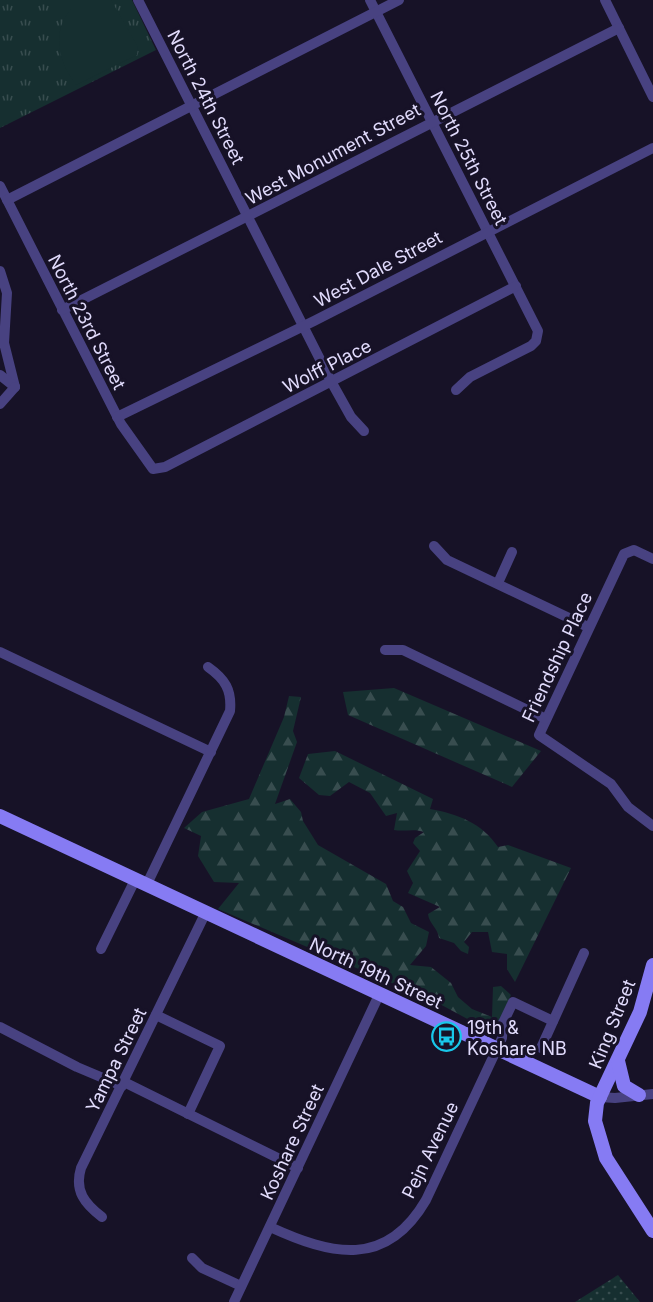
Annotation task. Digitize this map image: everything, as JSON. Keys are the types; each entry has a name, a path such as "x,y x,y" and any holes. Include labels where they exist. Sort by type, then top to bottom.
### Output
{"street":[{"name":"North 24th Street","path":"138,0 332,383 351,417 364,431"},
{"name":"North 25th Street","path":"370,0 538,331 536,341 531,346 470,377 456,390"},
{"path":"7,200 399,0"},
{"path":"605,0 653,97"},
{"name":"West Monument Street","path":"62,310 619,28"},
{"name":"West Dale Street","path":"117,417 653,148"},
{"name":"North 23rd Street","path":"0,186 117,417 150,468"},
{"path":"0,271 7,293 2,345 15,387"},
{"name":"Wolff Place","path":"150,468 165,467 332,383 516,286"},
{"path":"0,375 15,387"},
{"path":"0,404 15,387"},
{"path":"434,546 447,560 588,627"},
{"name":"Friendship Place","path":"653,559 634,550 624,554 538,735 611,784 628,807 653,826"},
{"path":"498,583 512,552"},
{"path":"385,650 403,650 546,720"},
{"path":"0,651 212,752"},
{"path":"101,949 212,752 227,718 231,702 224,678 208,667"},
{"name":"North 19th Street","path":"0,816 205,914 600,1097"},
{"name":"Yampa Street","path":"102,1217 82,1198 79,1173 205,914"},
{"path":"541,1048 584,953"},
{"name":"King Street","path":"600,1097 640,1012 651,979 653,964"},
{"name":"Koshare Street","path":"234,1302 379,995"},
{"name":"Pejn Avenue","path":"270,1227 301,1241 334,1251 373,1246 405,1227 426,1200 502,1038 503,1023 513,1002 553,1021"},
{"path":"156,1015 220,1046 188,1114"},
{"path":"0,1027 77,1067 123,1084 298,1168"},
{"path":"618,1060 624,1086 639,1095"},
{"path":"651,1225 620,1183 599,1143 594,1121 600,1097 653,1094"},
{"path":"192,1258 202,1268 241,1287"}],"green space":[{"path":"0,0 132,0 156,50 0,128"},
{"path":"81,0 111,0 138,47 137,55 76,85 60,52 60,30 64,19"},
{"path":"394,688 541,751 512,787 348,715 343,692"},
{"path":"289,696 301,697 293,731 297,742 275,804 290,799 301,812 303,821 318,845 386,884 393,901 403,907 411,923 429,932 426,946 410,965 431,967 451,983 458,997 472,1009 492,1017 493,987 501,986 511,995 499,1021 499,1036 436,1002 218,909 239,883 214,882 198,856 201,836 184,828 202,812 249,799 284,717"},
{"path":"335,751 433,799 430,809 469,821 485,832 498,847 508,845 571,868 515,982 507,969 507,954 492,952 488,932 472,932 464,942 469,947 468,954 461,951 454,943 439,938 430,921 428,914 440,907 408,893 413,883 407,871 420,851 413,843 415,838 424,832 394,830 397,813 386,816 370,793 349,782 330,796 319,795 299,778 308,754"},
{"path":"618,1275 640,1302 575,1302"}],"place":[{"name":"19th & Koshare NB","path":"446,1037"}]}
